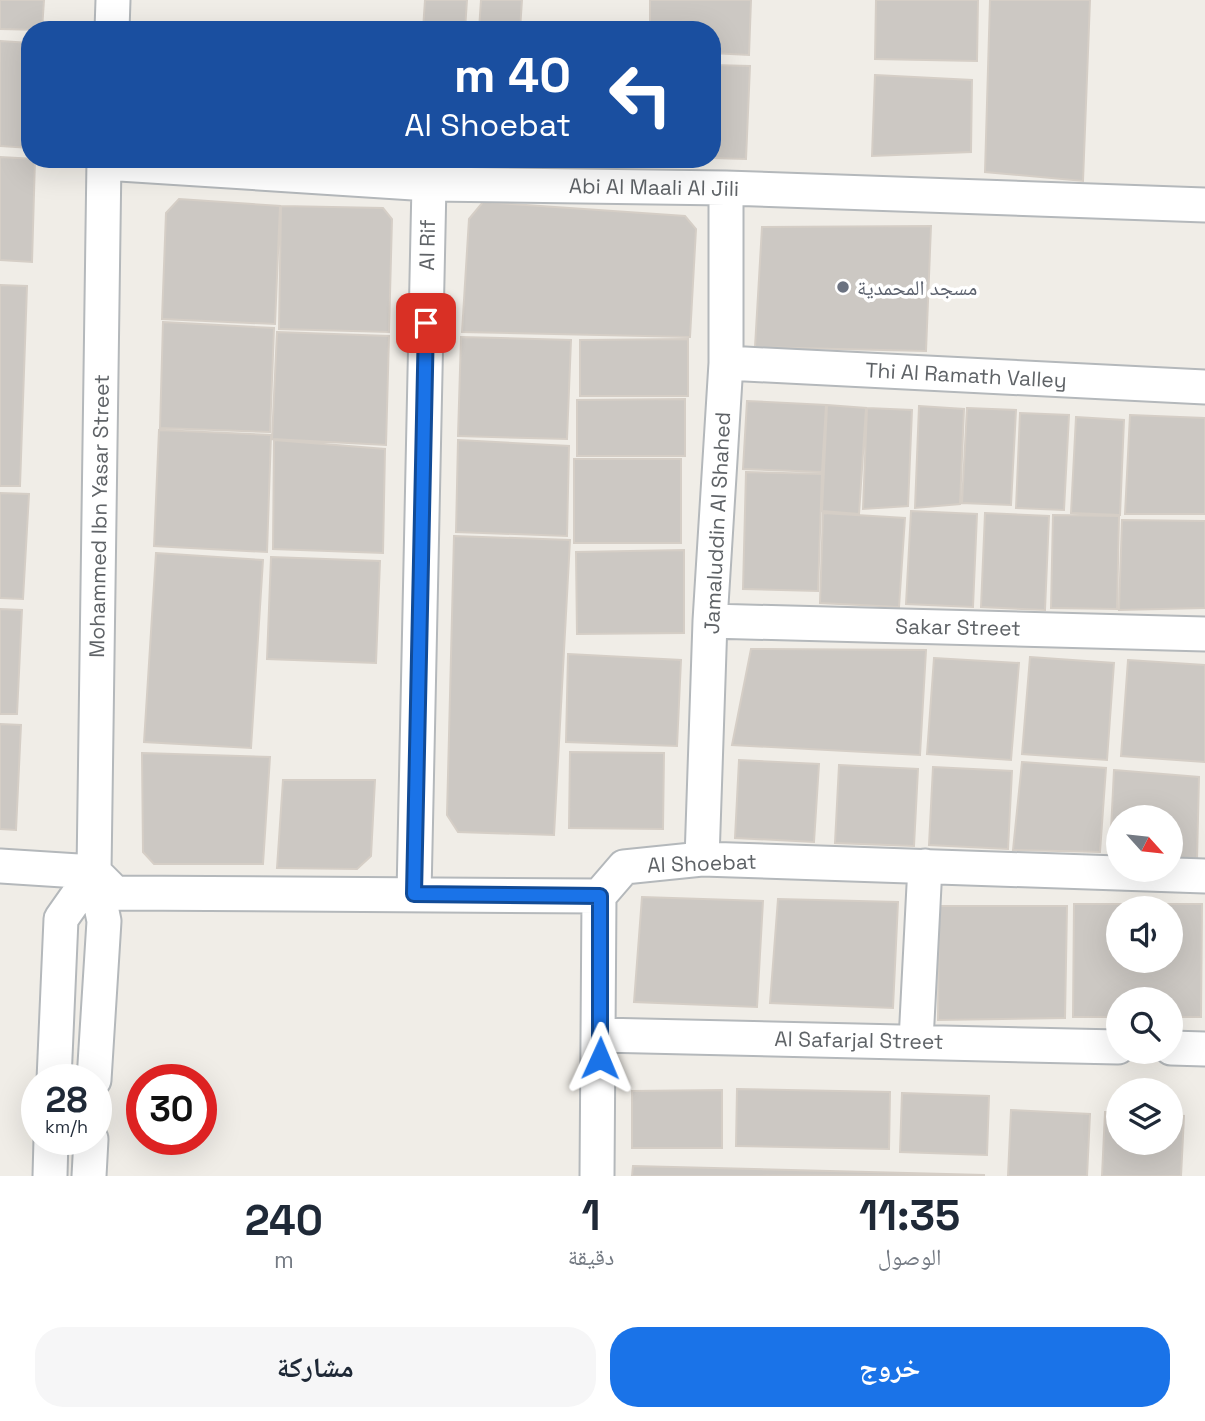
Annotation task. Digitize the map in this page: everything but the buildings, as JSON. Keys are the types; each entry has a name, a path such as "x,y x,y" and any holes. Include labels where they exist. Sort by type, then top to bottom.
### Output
{"street":[{"path":"112,21 113,0"},
{"name":"Mohammed Ibn Yasar Street","path":"95,1064 104,922 94,872 104,168"},
{"name":"Abi Al Maali Al Jili","path":"203,168 429,184 726,188 1205,205"},
{"name":"Al Rif","path":"414,894 429,184"},
{"name":"Jamaluddin Al Shahed","path":"702,859 710,621 726,363 726,188"},
{"name":"Thi Al Ramath Valley","path":"726,363 1205,387"},
{"name":"Sakar Street","path":"710,621 1205,634"},
{"name":"Al Shoebat","path":"600,896 624,867 702,859 1205,876"},
{"path":"0,866 94,872 115,892 600,896 597,1176"},
{"path":"916,1041 925,866"},
{"path":"55,1064 61,919 94,872"},
{"name":"Al Safarjal Street","path":"600,1035 1106,1047"},
{"path":"1183,1048 1205,1049"},
{"path":"50,1176 51,1155"},
{"path":"89,1176 90,1155"}],"place":[{"name":"مسجد المحمدية","path":"843,287"}],"route":[{"path":"426,323 414,894 600,896 600,1058"}]}
